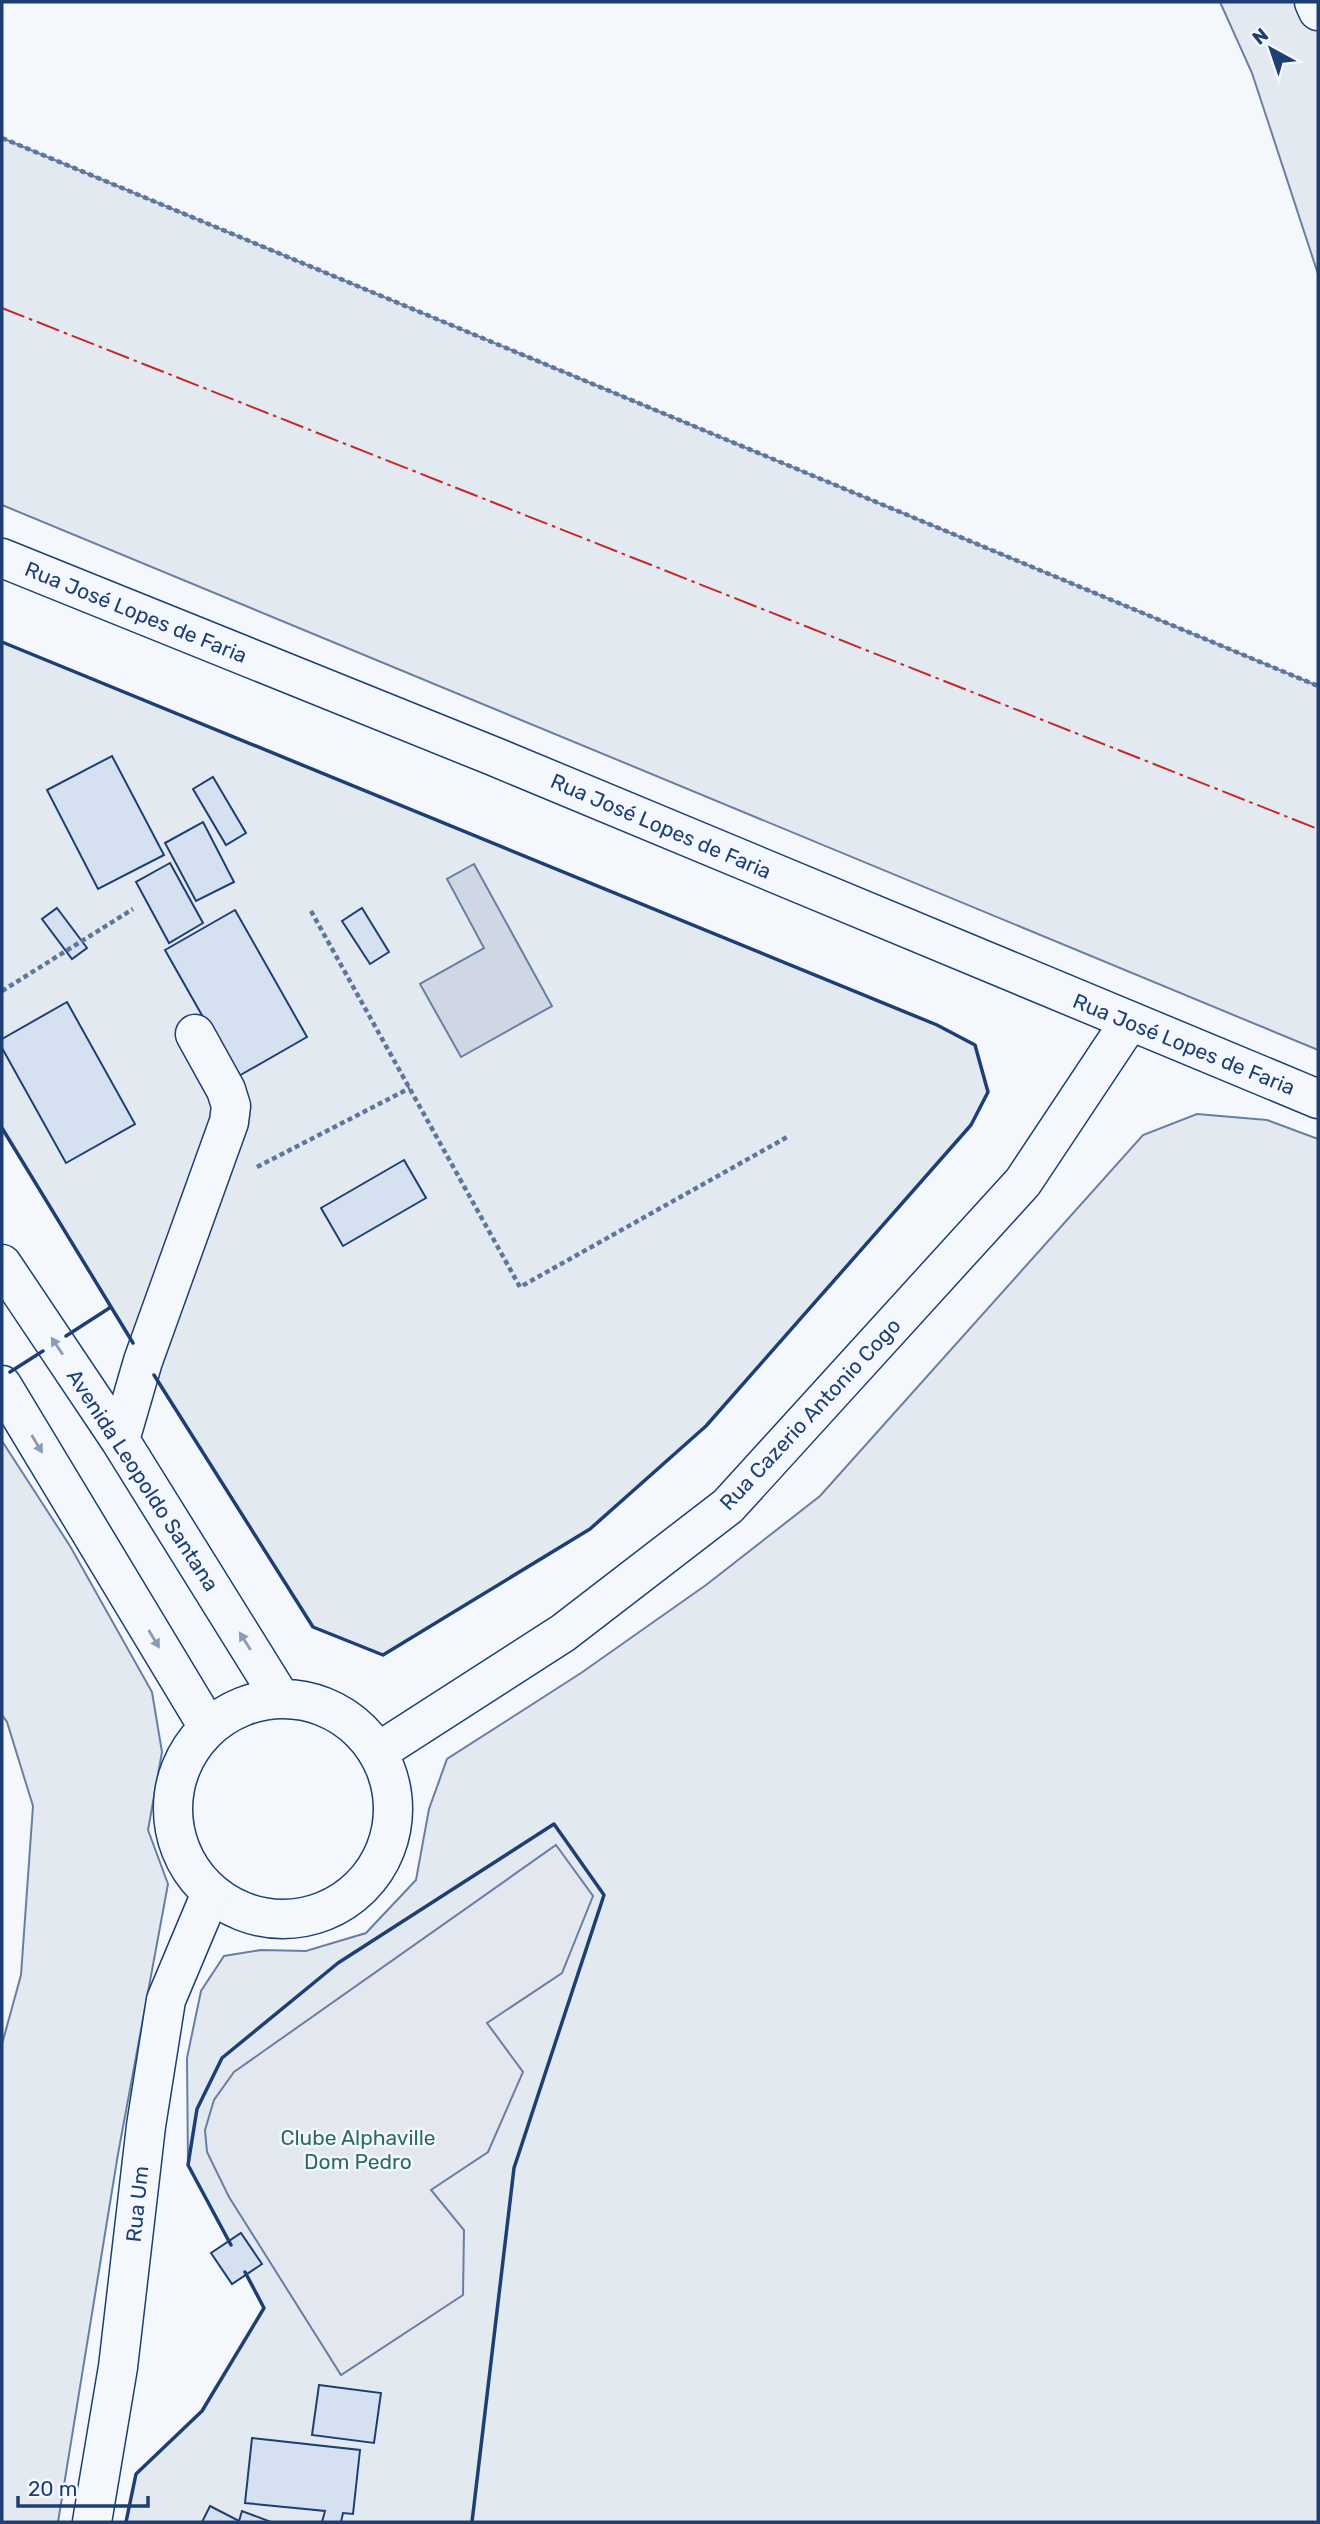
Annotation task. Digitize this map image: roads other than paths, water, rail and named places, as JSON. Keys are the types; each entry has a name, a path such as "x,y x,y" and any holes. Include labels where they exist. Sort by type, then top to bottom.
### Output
{"street":[{"path":"1314,2 1318,11"},
{"name":"Rua José Lopes de Faria","path":"2,558 506,761 1318,1099"},
{"name":"Rua Cazerio Antonio Cogo","path":"378,1752 564,1633 728,1506 1023,1182 1130,1021"},
{"path":"120,1440 143,1361 229,1122 231,1106 226,1090 195,1034"},
{"name":"Avenida Leopoldo Santana","path":"2,1264 120,1440 281,1699"},
{"path":"2,1385 208,1727"},
{"path":"281,1699 319,1704 353,1723 378,1752 392,1784 394,1818 386,1852 368,1881 341,1903 308,1917 274,1919 241,1912 211,1893 190,1869 177,1839 173,1807 178,1775 193,1746 208,1727 247,1705 281,1699"},
{"name":"Rua Um","path":"92,2522 118,2367 146,2126 166,2000 211,1893"}],"park label":[{"name":"Clube Alphaville Dom Pedro","path":"358,2149"}]}
